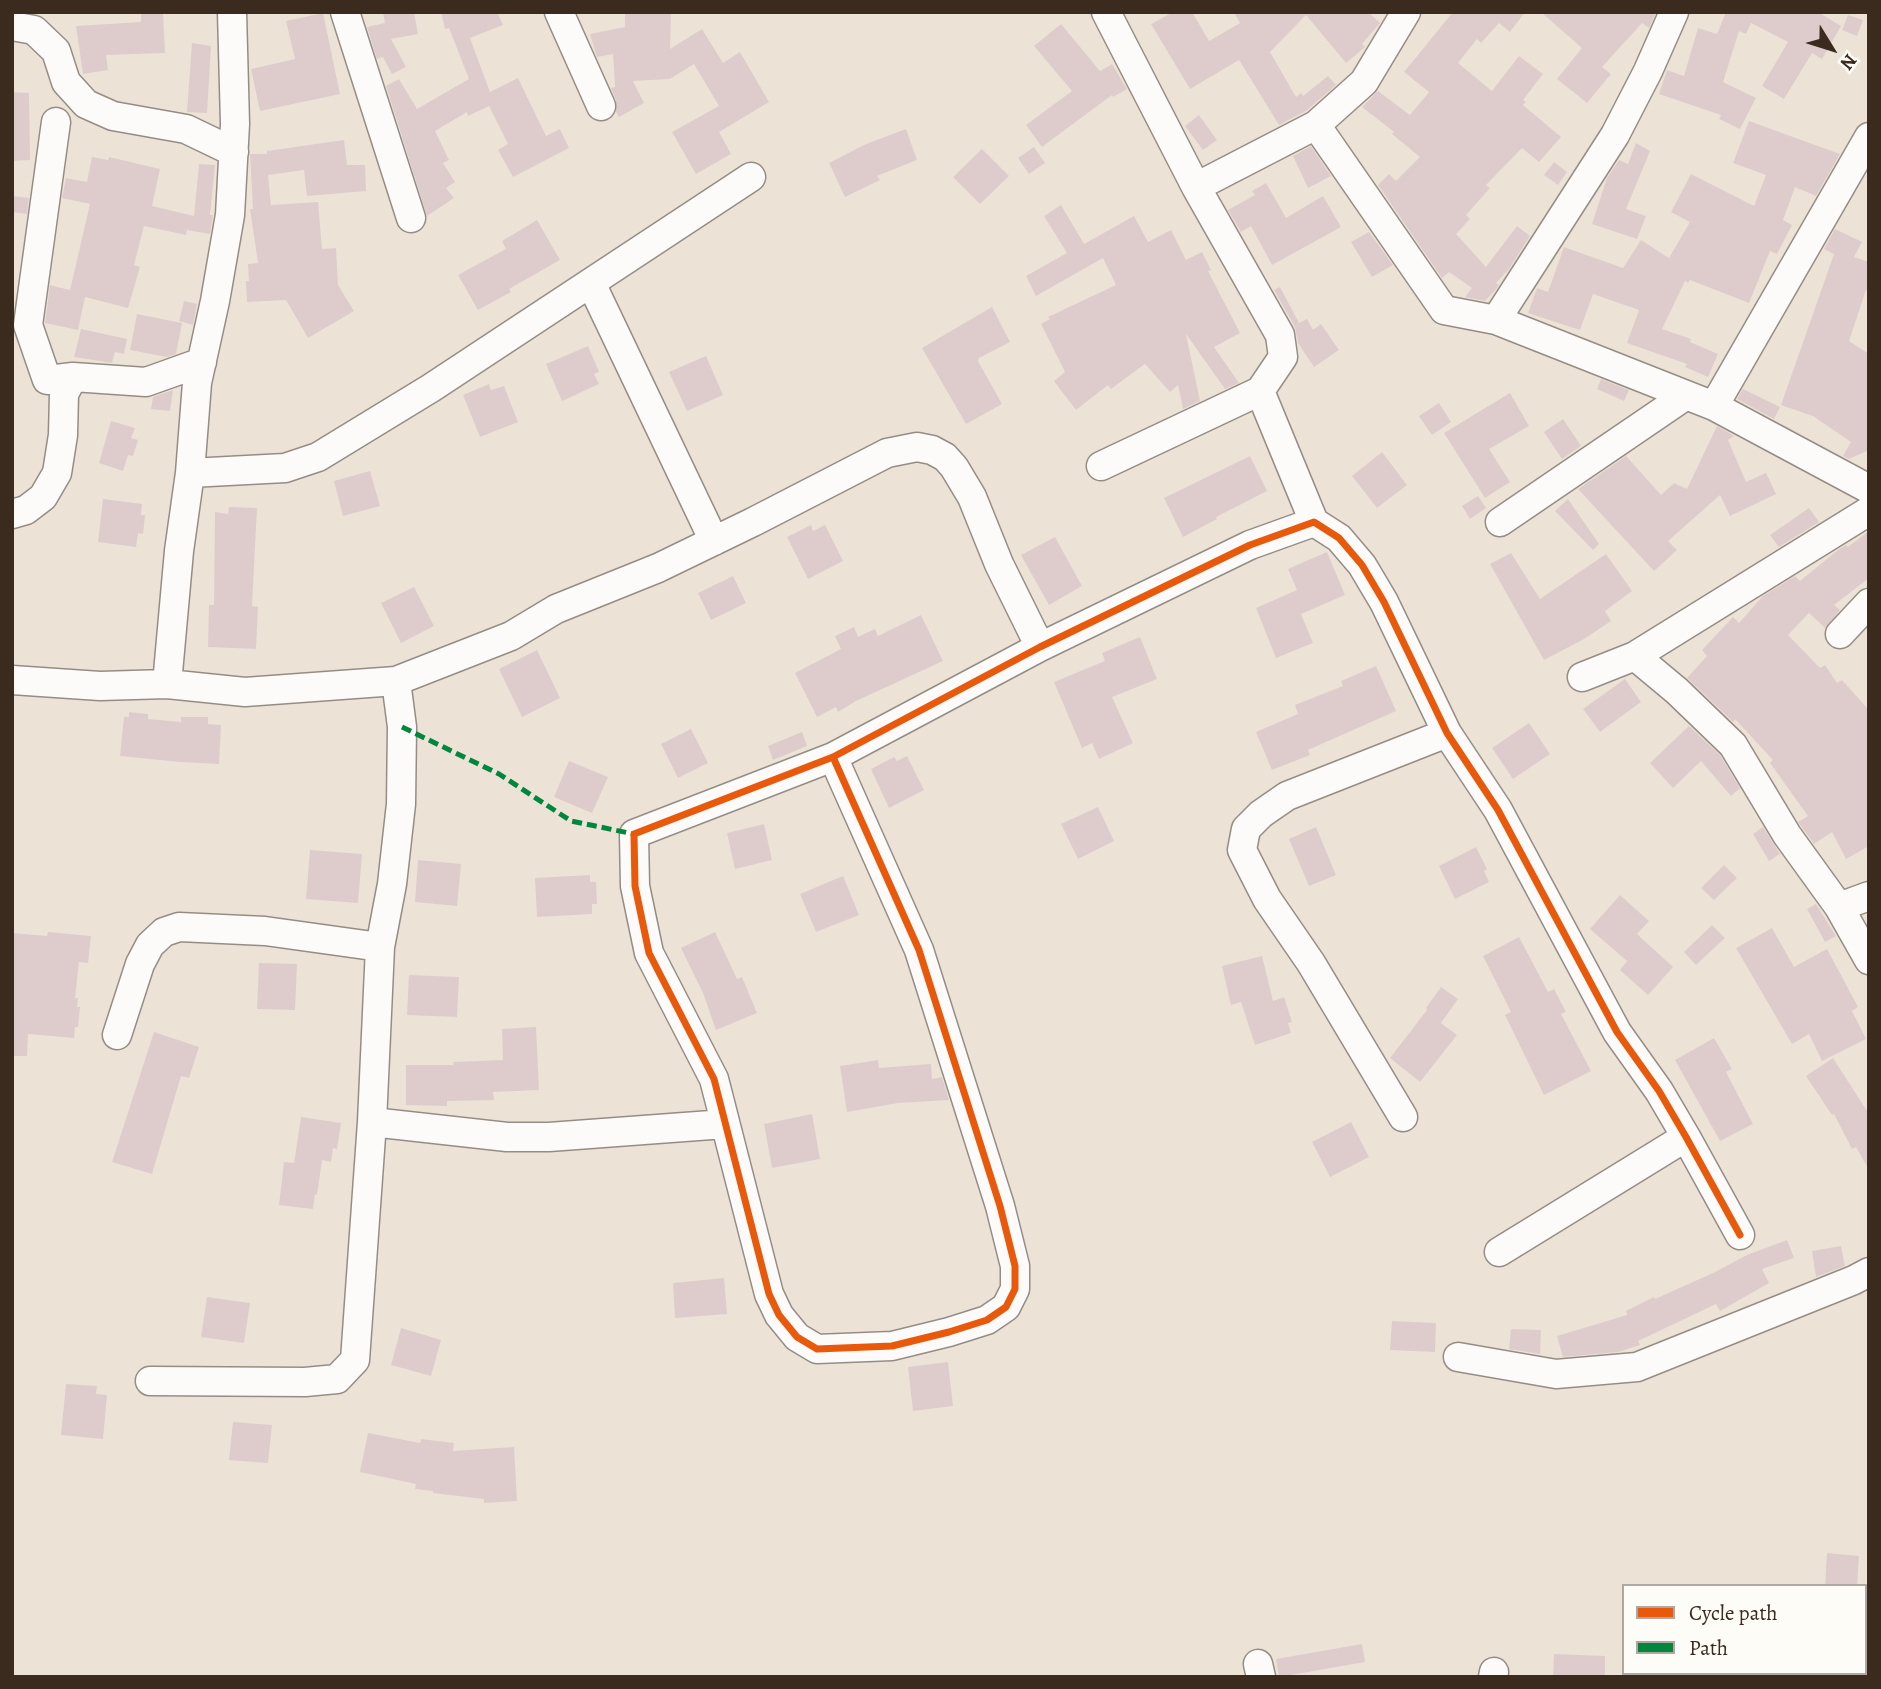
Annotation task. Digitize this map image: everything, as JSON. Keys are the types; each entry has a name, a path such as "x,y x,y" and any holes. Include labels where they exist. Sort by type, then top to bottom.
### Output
{"street":[{"path":"167,684 178,551 190,473 197,383 230,215 234,152 232,12"},
{"path":"345,12 411,218"},
{"path":"559,12 601,106"},
{"path":"1101,466 1260,391 1283,356 1280,335 1196,187 1106,12"},
{"path":"1196,187 1315,125 1364,82 1406,12"},
{"path":"1496,320 1615,135 1674,12"},
{"path":"12,26 34,30 55,51 66,82 86,104 113,117 186,129 234,152"},
{"path":"56,122 28,325 47,380 73,377 146,382 202,362"},
{"path":"1315,125 1444,310 1496,320 1714,406 1869,489"},
{"path":"1714,406 1869,137"},
{"path":"190,473 285,468 318,457 430,388 751,177"},
{"path":"591,283 714,541"},
{"path":"12,514 26,510 43,497 57,473 63,435 64,394 73,377"},
{"path":"1260,391 1314,522 1339,538 1362,565 1384,602 1447,733 1498,810 1617,1032 1659,1091 1740,1235"},
{"path":"1500,522 1685,396"},
{"path":"12,680 100,686 167,684 245,692 396,681 511,636 556,610 658,568 887,453 917,447 932,450 945,457 972,496 999,564 1040,647"},
{"path":"1582,677 1636,656 1869,511"},
{"path":"833,757 919,950 982,1148 1015,1266 1016,1289 1006,1307 986,1320 949,1332 892,1346 817,1349 797,1337 779,1315 769,1294 714,1079 649,953 635,886 634,834 833,757 1040,647 1250,545 1314,522"},
{"path":"1840,634 1869,603"},
{"path":"1636,656 1677,691 1732,745 1787,835 1839,907 1869,960"},
{"path":"150,1381 305,1382 337,1379 355,1360 372,1122 380,947 392,884 401,804 401,727 396,681"},
{"path":"1404,1117 1311,963 1267,899 1242,850 1246,829 1261,814 1287,796 1447,733"},
{"path":"1839,907 1869,896"},
{"path":"117,1035 141,964 150,945 164,932 179,927 265,931 380,947"},
{"path":"372,1122 507,1138 725,1124"},
{"path":"1499,1252 1686,1137"},
{"path":"1458,1357 1556,1374 1637,1367 1869,1272"}],"building":[{"path":"141,12 163,12 165,53 106,55 108,70 83,74 76,26 141,22"},
{"path":"383,12 414,12 418,34 391,39 406,67 392,74 383,57 377,59 367,27 385,23"},
{"path":"441,12 497,12 503,25 470,38 490,92 518,78 546,136 560,129 569,148 513,177 498,150 508,144 489,106 468,116 467,112 435,131 449,160 443,163 455,182 446,188 454,198 427,216 386,86 399,79 417,109 469,79 449,28 445,29"},
{"path":"625,12 671,12 670,49 702,29 723,63 740,52 769,102 719,132 731,154 696,174 672,132 719,106 694,64 670,79 633,81 644,103 619,117 611,88 615,87 613,54 597,57 590,34 625,27"},
{"path":"1173,12 1192,12 1209,41 1240,23 1234,12 1368,12 1380,23 1362,44 1365,47 1346,63 1306,15 1270,52 1296,97 1301,93 1303,96 1328,76 1336,85 1306,111 1279,125 1239,60 1190,89 1151,24"},
{"path":"1453,12 1525,12 1510,32 1499,23 1481,43 1477,39 1458,63 1492,91 1519,56 1543,74 1523,100 1526,102 1523,105 1561,137 1539,162 1522,148 1486,185 1490,188 1466,215 1470,219 1456,234 1486,267 1517,226 1530,236 1509,269 1496,283 1499,285 1485,301 1465,297 1472,288 1449,272 1442,278 1378,185 1389,174 1396,181 1420,157 1362,107 1378,91 1410,115 1429,92 1404,72"},
{"path":"1541,12 1656,12 1649,28 1642,23 1602,67 1611,74 1587,103 1557,79 1582,48"},
{"path":"1726,12 1818,12 1841,26 1822,59 1812,53 1784,99 1762,86 1788,42 1751,23 1746,34 1739,31 1723,82 1756,98 1740,129 1719,119 1721,115 1659,94 1667,70 1684,76 1698,28 1717,34"},
{"path":"323,13 340,94 260,111 251,69 295,59 286,21"},
{"path":"1848,15 1863,20 1857,36 1842,30"},
{"path":"1061,24 1100,71 1112,64 1127,89 1113,97 1112,95 1042,147 1026,125 1072,91 1034,46"},
{"path":"192,43 211,46 207,113 187,112"},
{"path":"12,92 29,93 30,160 12,161"},
{"path":"1199,115 1217,140 1203,150 1185,126"},
{"path":"1749,121 1840,154 1816,196 1795,187 1783,220 1792,225 1777,254 1770,251 1749,303 1690,280 1688,283 1685,281 1662,329 1691,339 1690,342 1718,354 1708,377 1685,367 1687,364 1627,343 1639,310 1593,294 1580,330 1528,313 1537,288 1548,292 1564,247 1623,268 1641,240 1669,258 1690,222 1671,212 1691,174 1754,206 1766,175 1733,163"},
{"path":"906,129 917,160 877,176 880,180 845,197 829,163 866,144"},
{"path":"344,140 347,165 365,165 366,191 307,196 304,170 268,175 271,205 318,202 322,249 336,248 338,285 354,311 308,338 286,300 247,302 248,264 258,263 250,209 253,209 250,154 267,154 267,151"},
{"path":"1636,143 1650,151 1626,209 1646,216 1637,239 1592,224 1607,178 1619,160 1628,164"},
{"path":"1311,146 1331,176 1308,188 1293,156"},
{"path":"1034,147 1045,163 1029,174 1018,158"},
{"path":"982,149 1009,176 980,204 953,177"},
{"path":"92,157 108,160 109,157 160,169 152,206 194,216 199,164 215,165 210,215 213,215 210,234 187,230 186,235 144,226 134,265 140,267 128,308 85,297 78,330 45,323 50,285 70,290 90,204 62,198 66,178 87,182"},
{"path":"1554,162 1567,172 1558,185 1544,175"},
{"path":"1266,183 1286,218 1323,196 1341,227 1272,265 1251,226 1241,232 1228,210 1255,195 1252,191"},
{"path":"12,196 29,198 27,214 12,212"},
{"path":"1061,205 1084,244 1134,216 1148,242 1171,230 1186,260 1202,252 1211,270 1208,271 1240,333 1214,347 1239,383 1225,389 1186,334 1200,401 1183,409 1178,385 1170,392 1145,364 1111,389 1108,385 1076,410 1054,381 1065,372 1041,324 1050,319 1048,317 1116,285 1103,258 1036,296 1026,276 1067,253 1044,216"},
{"path":"537,220 560,260 478,310 458,275 506,249 502,241"},
{"path":"1835,229 1862,242 1854,257 1869,262 1869,291 1866,290 1849,341 1869,354 1869,450 1849,459 1843,456 1851,442 1813,416 1781,405 1834,254 1824,249"},
{"path":"1369,232 1393,265 1372,277 1351,242"},
{"path":"1280,287 1299,323 1307,319 1313,330 1321,324 1339,350 1314,367 1298,343 1295,327 1274,290"},
{"path":"184,301 197,304 193,325 179,321"},
{"path":"992,307 1010,342 978,361 1002,404 966,424 922,348"},
{"path":"137,314 182,323 176,354 167,357 130,350"},
{"path":"81,329 127,339 124,354 115,352 112,363 74,357"},
{"path":"588,346 599,372 594,374 599,384 562,401 546,364"},
{"path":"706,356 723,395 687,411 669,372"},
{"path":"1601,379 1629,390 1624,401 1597,389"},
{"path":"489,384 491,390 504,386 518,422 480,437 463,395"},
{"path":"1743,389 1780,407 1774,419 1737,399"},
{"path":"173,390 170,411 151,409 153,397"},
{"path":"1510,393 1529,426 1489,449 1510,482 1485,498 1444,433"},
{"path":"1439,403 1451,422 1432,435 1419,416"},
{"path":"1563,419 1581,446 1562,459 1544,432"},
{"path":"111,421 135,428 131,438 138,440 133,456 128,455 123,471 99,463"},
{"path":"1717,426 1734,436 1728,440 1746,482 1766,473 1776,494 1730,516 1720,495 1668,541 1677,550 1654,571 1578,489 1626,456 1661,495 1674,483 1687,489"},
{"path":"1382,452 1407,485 1377,508 1352,476"},
{"path":"1250,456 1267,491 1183,537 1164,498"},
{"path":"370,471 380,506 343,516 334,481"},
{"path":"1478,496 1486,508 1470,519 1462,506"},
{"path":"103,499 142,504 141,515 145,515 143,534 138,533 136,547 98,542"},
{"path":"1568,499 1599,544 1593,550 1555,511"},
{"path":"229,507 257,508 252,606 258,607 256,649 208,647 209,605 214,605 215,512 228,514"},
{"path":"1809,508 1819,522 1779,547 1770,535"},
{"path":"811,525 813,531 825,525 843,561 808,579 787,537"},
{"path":"1869,531 1869,578 1834,605 1840,610 1825,628 1809,613 1788,635 1820,668 1825,665 1837,683 1842,680 1869,710 1869,846 1846,859 1832,832 1814,844 1798,822 1808,816 1770,763 1773,760 1735,719 1733,722 1687,678 1707,656 1702,650 1733,617 1739,623 1763,596 1795,576 1800,581 1838,550 1846,545 1848,547"},
{"path":"1055,537 1082,586 1049,605 1021,555"},
{"path":"1327,552 1345,595 1301,614 1313,643 1276,658 1256,608 1297,590 1288,569"},
{"path":"1511,553 1540,599 1606,554 1632,591 1605,611 1611,621 1544,660 1490,564"},
{"path":"733,576 746,603 711,620 698,593"},
{"path":"414,587 434,626 401,643 381,603"},
{"path":"921,615 943,661 838,712 836,707 817,717 795,673 841,649 835,636 854,627 858,637 875,629 878,636"},
{"path":"1140,637 1157,679 1112,697 1133,743 1099,759 1092,743 1082,748 1054,682 1105,661 1102,653"},
{"path":"537,650 560,698 522,717 499,669"},
{"path":"1376,666 1396,711 1308,750 1310,755 1272,770 1256,732 1298,714 1295,705 1343,686 1341,681"},
{"path":"1625,679 1641,702 1600,732 1583,709"},
{"path":"129,712 148,714 148,719 181,722 181,717 208,717 208,724 221,725 219,764 120,756 124,717 129,717"},
{"path":"1529,723 1550,754 1513,779 1492,748"},
{"path":"1689,726 1720,755 1740,788 1731,796 1701,761 1673,788 1650,763"},
{"path":"691,729 708,763 678,778 661,744"},
{"path":"802,732 807,746 773,760 768,746"},
{"path":"907,756 924,790 889,808 871,769 894,757 897,761"},
{"path":"569,761 608,777 592,813 554,797"},
{"path":"1098,807 1114,841 1078,859 1061,824"},
{"path":"764,824 772,860 735,869 727,833"},
{"path":"1316,827 1336,875 1309,886 1289,839"},
{"path":"1763,827 1780,854 1769,861 1753,834"},
{"path":"1476,847 1487,869 1484,871 1489,882 1455,899 1439,866"},
{"path":"310,850 362,854 358,903 306,899"},
{"path":"418,860 461,864 457,906 415,902"},
{"path":"1724,865 1737,878 1714,900 1701,888"},
{"path":"590,875 590,882 596,882 597,904 592,904 592,914 537,917 535,878"},
{"path":"843,876 859,915 816,932 800,894"},
{"path":"1620,895 1649,921 1637,934 1673,967 1648,995 1620,970 1627,961 1590,929"},
{"path":"1816,904 1836,936 1825,942 1807,909"},
{"path":"1712,925 1725,938 1696,965 1684,952"},
{"path":"1772,928 1794,967 1827,949 1858,1007 1852,1011 1866,1039 1822,1061 1809,1034 1792,1044 1736,948"},
{"path":"48,932 91,936 88,963 79,962 75,998 78,998 77,1007 80,1007 78,1027 75,1027 74,1038 28,1034 27,1056 12,1056 12,933 47,936"},
{"path":"715,932 737,979 742,977 757,1013 716,1030 703,993 681,948"},
{"path":"1519,937 1548,992 1554,989 1566,1012 1561,1014 1591,1071 1544,1095 1505,1015 1511,1012 1483,956"},
{"path":"1262,956 1273,1001 1284,997 1292,1022 1288,1023 1291,1033 1255,1045 1241,1002 1231,1005 1222,966"},
{"path":"259,963 297,964 295,1010 257,1009"},
{"path":"409,975 459,977 457,1017 407,1015"},
{"path":"1441,987 1458,999 1441,1023 1457,1035 1420,1082 1390,1058"},
{"path":"536,1027 539,1090 493,1092 494,1100 447,1101 447,1106 406,1105 406,1065 454,1065 453,1062 503,1060 502,1029"},
{"path":"154,1032 199,1047 189,1078 181,1076 152,1174 112,1162"},
{"path":"1714,1038 1732,1069 1726,1072 1753,1124 1720,1141 1675,1060"},
{"path":"1833,1058 1869,1114 1869,1170 1856,1147 1852,1149 1834,1114 1832,1115 1806,1076"},
{"path":"878,1060 879,1068 931,1064 932,1079 942,1077 949,1100 898,1103 847,1112 840,1066"},
{"path":"812,1114 820,1159 772,1168 764,1124"},
{"path":"301,1117 341,1123 337,1149 333,1148 331,1162 322,1160 313,1209 279,1205 284,1162 294,1163"},
{"path":"1351,1122 1369,1157 1330,1177 1312,1142"},
{"path":"1787,1240 1794,1258 1762,1269 1769,1283 1720,1311 1716,1304 1638,1341 1640,1345 1618,1352 1563,1357 1557,1336 1627,1315 1626,1311 1654,1297 1655,1299 1747,1255"},
{"path":"1841,1246 1845,1266 1816,1277 1812,1251"},
{"path":"724,1278 727,1314 675,1318 673,1283"},
{"path":"207,1297 250,1303 244,1343 201,1337"},
{"path":"1392,1321 1436,1323 1435,1352 1390,1350"},
{"path":"401,1328 441,1340 431,1376 391,1365"},
{"path":"1511,1329 1541,1330 1540,1354 1509,1349"},
{"path":"948,1362 953,1406 913,1411 908,1367"},
{"path":"66,1384 97,1386 96,1394 107,1395 103,1439 61,1435"},
{"path":"233,1422 272,1425 268,1463 229,1460"},
{"path":"368,1433 420,1443 421,1439 454,1443 453,1451 514,1447 517,1501 484,1503 484,1499 433,1493 415,1489 416,1484 360,1472"},
{"path":"1827,1553 1859,1556 1857,1584 1825,1584"},
{"path":"1362,1644 1365,1662 1279,1677 1276,1659"},
{"path":"1554,1654 1605,1656 1605,1677 1553,1677"}],"marked path":[{"path":"402,727 499,774 571,821 634,834"}],"cycle path":[{"path":"833,757 919,950 1000,1206 1015,1266 1015,1289 1006,1307 987,1320 949,1332 892,1346 817,1349 797,1337 779,1315 769,1294 714,1079 649,953 635,886 634,834 833,757 1040,647 1250,545 1314,522 1339,538 1362,565 1384,602 1447,733 1498,810 1617,1032 1659,1091 1740,1235"}]}
